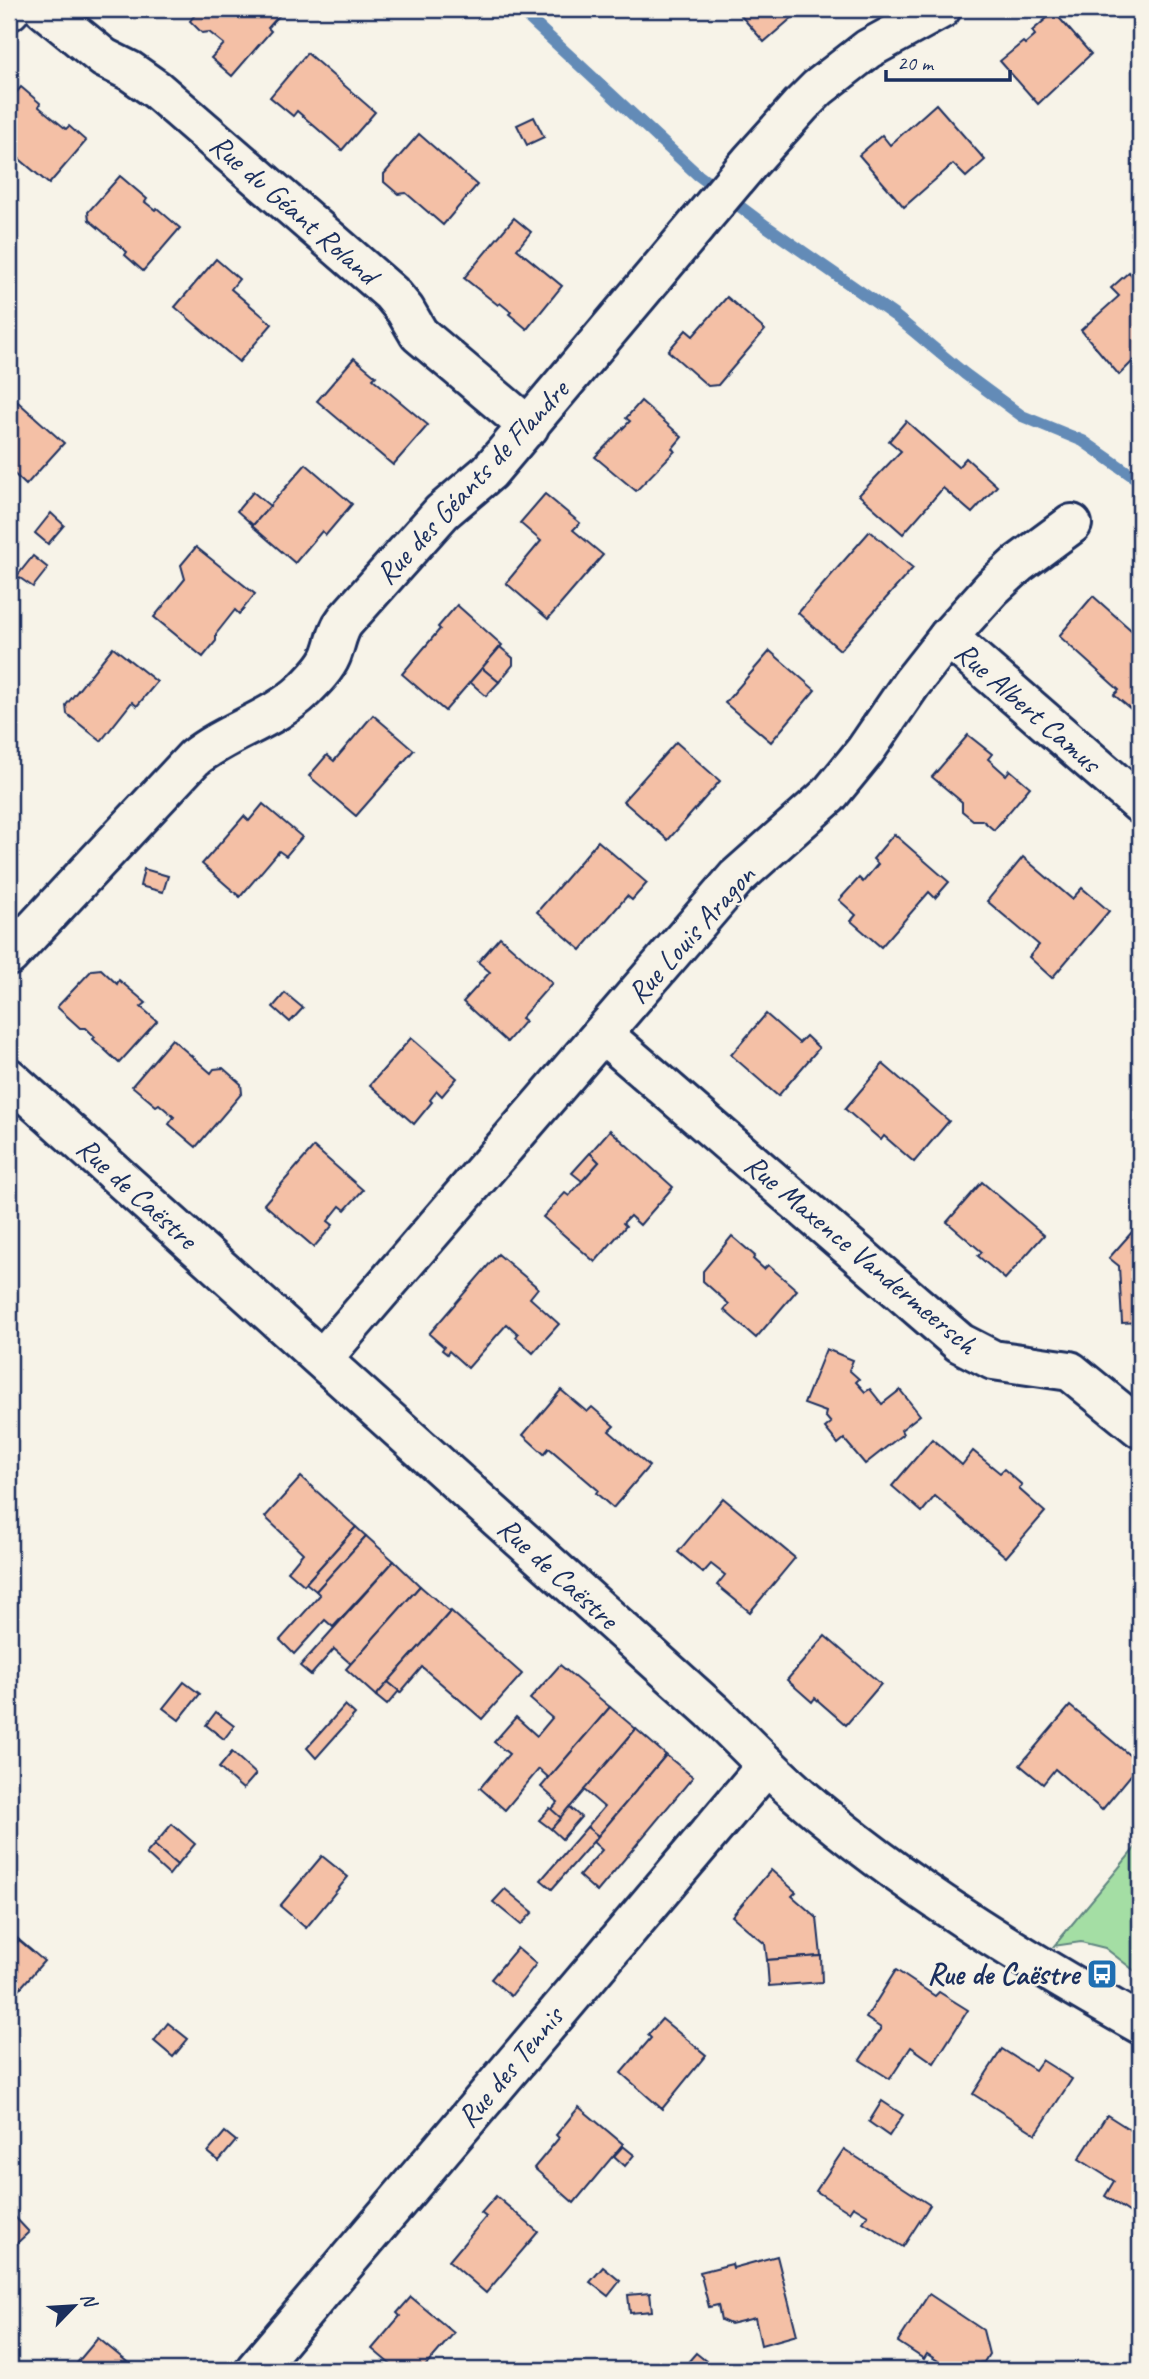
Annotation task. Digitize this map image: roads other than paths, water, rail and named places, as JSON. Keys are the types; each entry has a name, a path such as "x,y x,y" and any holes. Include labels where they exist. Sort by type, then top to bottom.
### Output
{"street":[{"name":"Rue du Géant Roland","path":"44,9 104,58 158,90 391,293 419,334 529,427"},
{"name":"Rue des Géants de Flandre","path":"9,956 194,758 224,737 285,705 305,689 329,660 345,621 442,512 489,472 529,427 782,125 818,88 917,14"},
{"name":"Rue Louis Aragon","path":"322,1359 736,878 829,795 865,751 911,684 948,637 992,588 1018,564 1072,524"},
{"name":"Rue Albert Camus","path":"948,637 1140,804"},
{"name":"Rue Maxence Vandermeersch","path":"603,1034 960,1343 993,1360 1070,1371 1140,1428"},
{"name":"Rue de Caëstre","path":"9,1078 712,1711 809,1804 897,1872 1006,1947 1140,2024"},
{"name":"Rue des Tennis","path":"255,2370 767,1765"}],"waterway":[{"path":"519,9 698,175 894,315 965,374 1022,416 1083,441 1140,481"}],"place":[{"name":"Rue de Caëstre","path":"1102,1974"}]}
